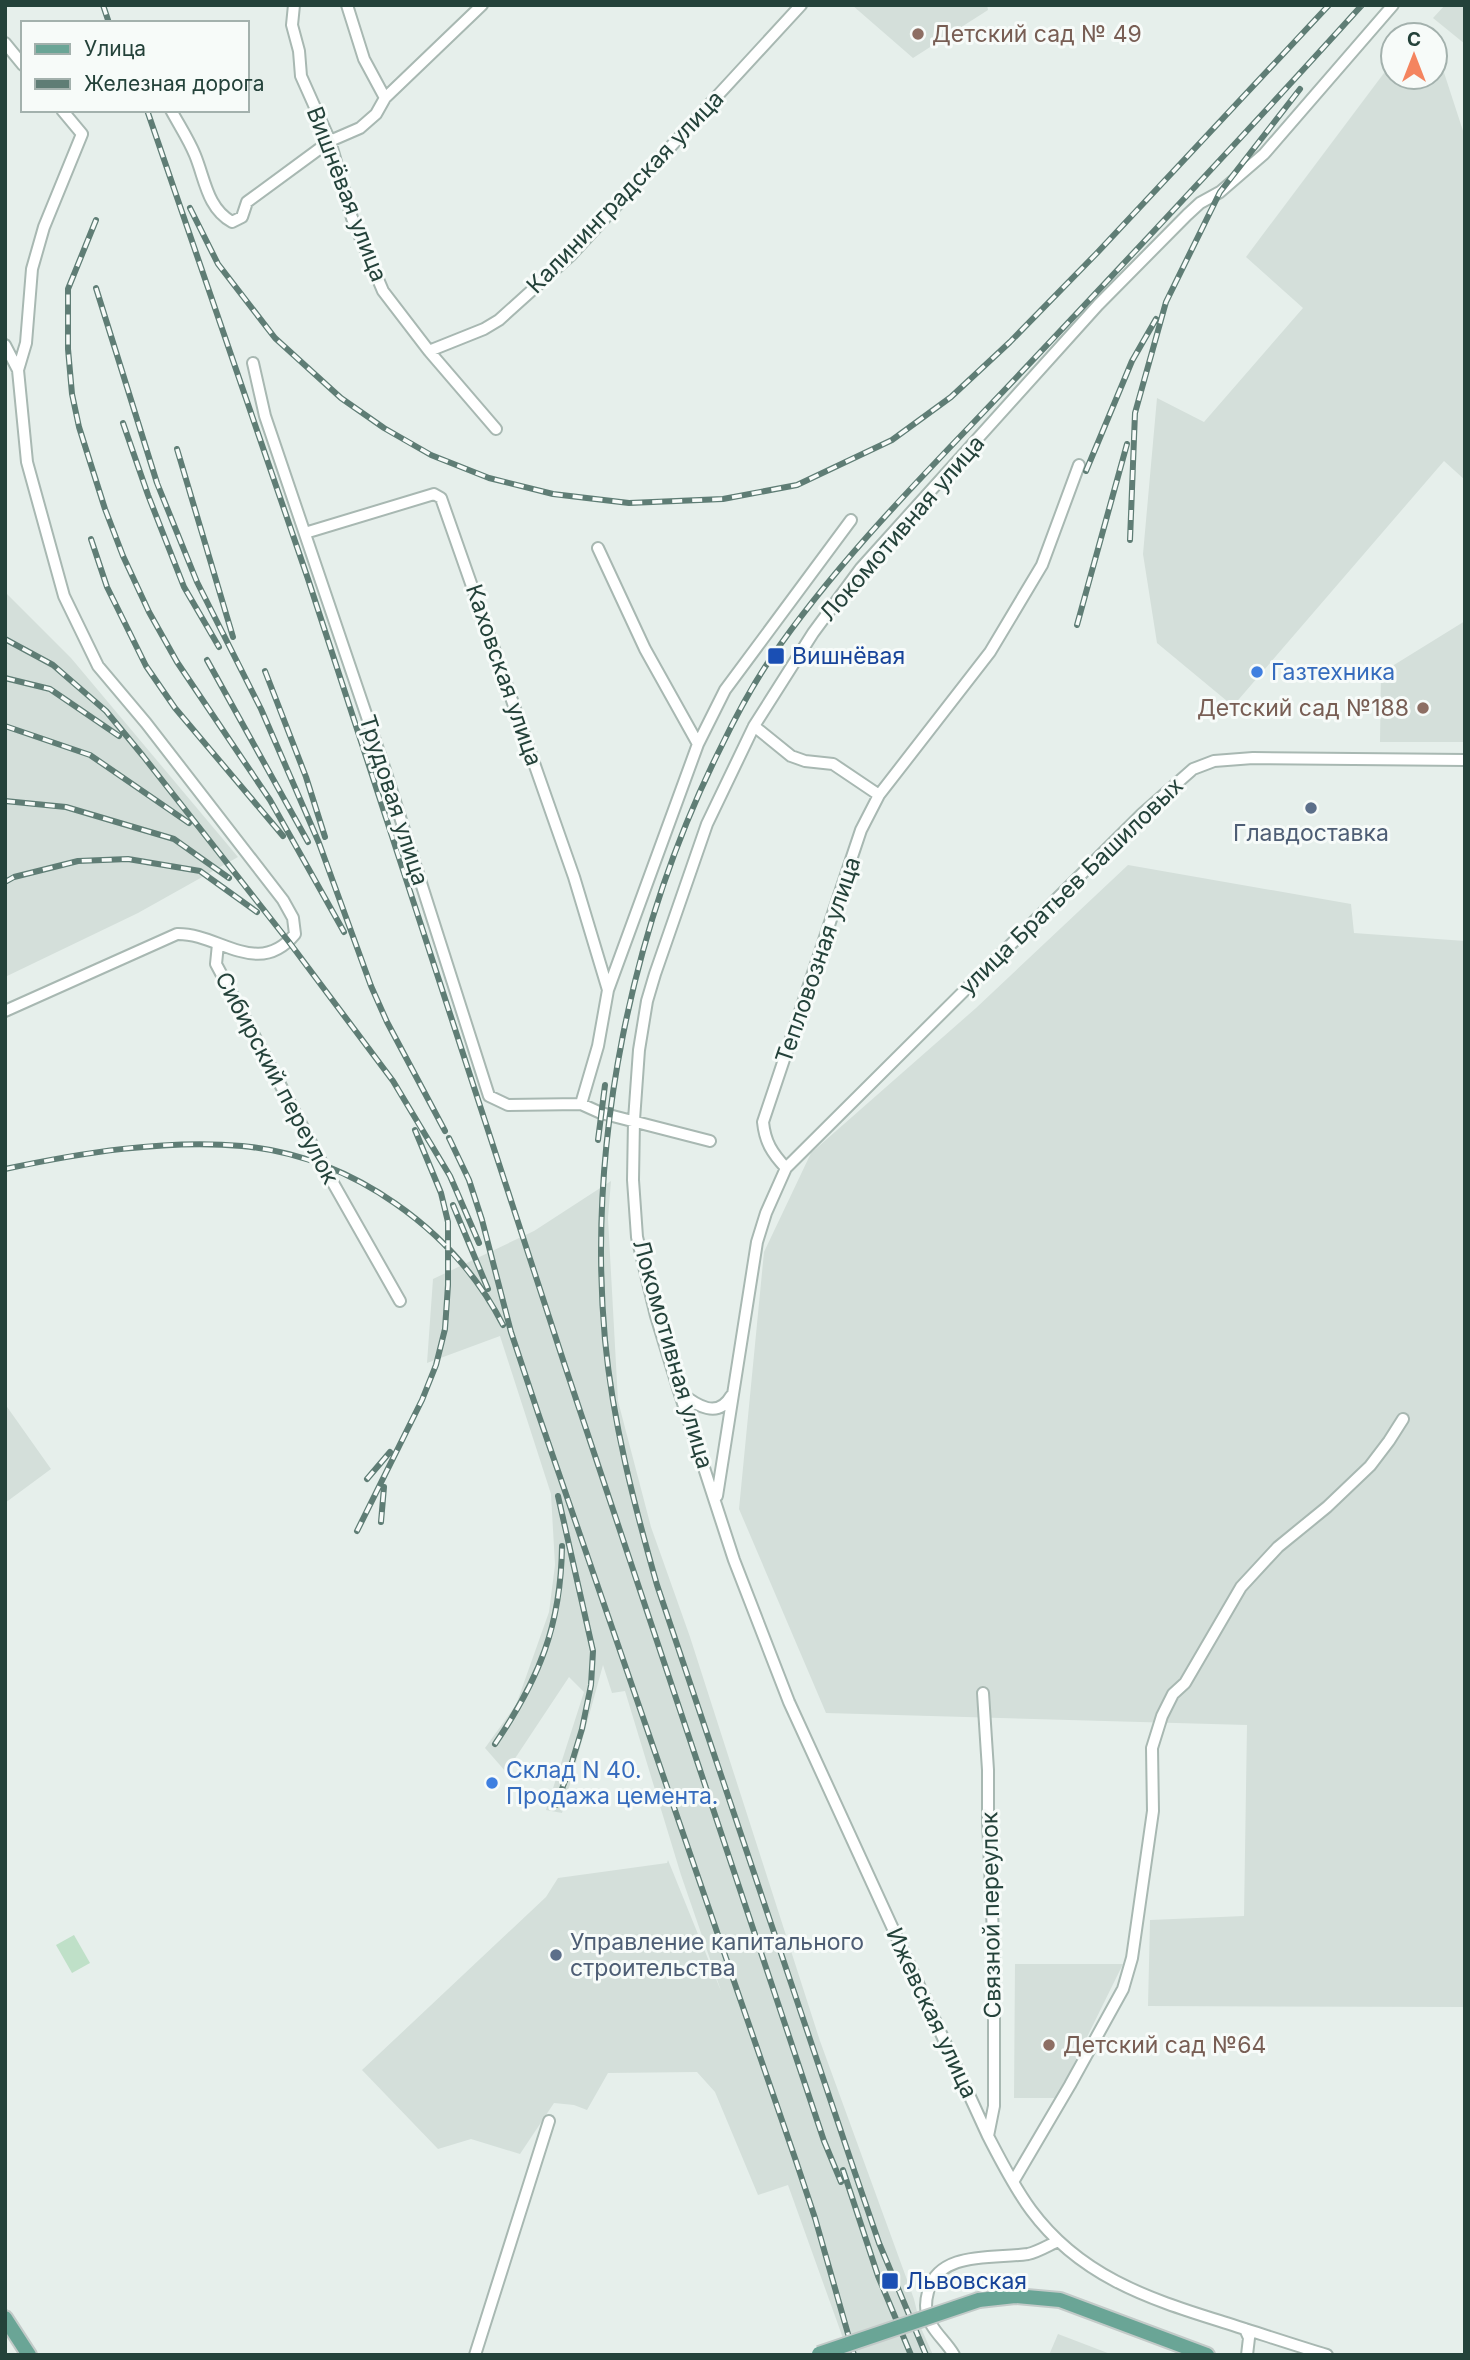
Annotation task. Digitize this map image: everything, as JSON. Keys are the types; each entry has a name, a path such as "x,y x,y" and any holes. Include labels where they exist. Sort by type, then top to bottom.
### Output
{"main road":[{"path":"818,2355 979,2300 1015,2296 1060,2300 1207,2355"},
{"path":"5,2318 29,2355"}],"street":[{"name":"Вишнёвая улица","path":"294,5 292,25 299,51 301,76 330,141 352,218 383,290 429,351 496,429"},
{"path":"347,5 363,59 385,98"},
{"path":"172,112 195,156 208,195 223,217 232,222 242,217 247,202 330,141 360,128 376,114 385,98 482,5"},
{"name":"Калининградская улица","path":"429,351 484,329 499,320 571,255 801,5"},
{"name":"Локомотивная улица","path":"716,1500 656,1316 637,1237 633,1180 634,1120 642,1025 655,974 707,824 754,726 813,633 861,568 1098,305 1187,215 1220,192 1264,154 1393,5"},
{"path":"5,43 21,63"},
{"path":"18,370 26,343 32,269 44,227 82,134 64,112"},
{"path":"5,345 18,370 27,462 64,596 98,666 146,723 283,900 293,918 295,934 289,942 276,949 260,954 245,953 218,944"},
{"name":"Трудовая улица","path":"253,363 265,416 385,770 489,1096 508,1105 581,1104 601,1113 710,1141"},
{"name":"Тепловозная улица","path":"786,1168 771,1151 765,1138 763,1122 861,830 879,795 990,652 1042,565 1079,465"},
{"name":"Каховская улица","path":"305,533 434,494 441,498 574,877 608,990"},
{"path":"581,1104 598,1046 608,990 698,744 725,690 851,520"},
{"path":"598,548 645,649 698,744"},
{"path":"754,726 791,756 805,761 833,764 879,795"},
{"name":"улица Братьев Башиловых","path":"786,1168 1142,814 1193,769 1213,761 1253,758 1465,760"},
{"name":"Сибирский переулок","path":"5,1011 177,934 199,936 218,944 216,964 324,1167 400,1301"},
{"path":"716,1500 757,1242 766,1213 786,1168"},
{"path":"679,1391 693,1403 707,1409 722,1406 731,1396"},
{"path":"1013,2182 1123,1989 1132,1958 1153,1811 1153,1748 1162,1716 1172,1694 1185,1683 1241,1587 1278,1547 1327,1507 1370,1466 1403,1419"},
{"name":"Ижевская улица","path":"716,1500 751,1606 789,1702 988,2136 1031,2211 1058,2241 1077,2257 1125,2288 1158,2302 1327,2355"},
{"name":"Связной переулок","path":"983,1693 994,1957 994,2106 988,2136"},
{"path":"475,2355 549,2121"},
{"path":"954,2355 930,2324 926,2308 933,2278 958,2262 1032,2253 1058,2241"},
{"path":"1245,2329 1249,2338 1247,2355"}],"shaded area":[{"name":"Детский сад № 49","path":"852,5 987,5 988,10 913,58"},
{"path":"1445,5 1465,5 1465,44 1449,31 1449,21 1437,21 1433,18"},
{"path":"1379,80 1379,91 1449,91 1449,88 1465,137 1465,480 1444,461 1233,706 1157,643 1143,554 1157,398 1204,422 1303,308 1246,257"},
{"path":"5,592 71,658 238,857 138,913 5,977"},
{"name":"Детский сад №188","path":"1465,621 1465,742 1380,742 1381,673"},
{"path":"1128,865 1351,904 1354,933 1465,941 1465,2007 1148,2006 1150,1920 1244,1916 1247,1725 826,1713 739,1509 764,1252 811,1153 976,1008"},
{"path":"611,1181 608,1218 618,1401 651,1527 690,1637 820,2041 914,2299 921,2328 933,2355 849,2355 788,2185 758,2195 715,2092 697,2072 608,2073 587,2110 574,2105 554,2103 520,2154 471,2139 438,2149 362,2070 546,1897 558,1878 667,1863 668,1860 721,1991 681,1875 625,1691 612,1693 603,1665 562,1813 546,1810 584,1692 569,1677 506,1772 485,1748 516,1705 549,1612 555,1565 551,1494 500,1336 427,1363 433,1279 534,1231"},
{"path":"5,1404 51,1469 5,1503"},
{"name":"Детский сад №64","path":"1015,1964 1123,1964 1057,2098 1014,2098"},
{"path":"1058,2334 1113,2355 1049,2355"}],"green space":[{"path":"74,1935 90,1963 72,1973 56,1945"}],"railway":[{"path":"103,5 108,21"},
{"path":"190,208 218,264 275,338 341,398 384,428 431,455 489,478 553,494 629,503 723,499 797,485 892,440 951,397 1010,342 1096,254 1329,5"},
{"path":"926,2355 879,2243 855,2173 657,1585 625,1464 605,1340 601,1265 603,1188 610,1112 623,1036 640,960 690,815 732,724 771,658 798,620 888,514 1362,5"},
{"path":"1130,540 1135,413 1166,302 1220,192 1300,89"},
{"path":"148,112 308,579 565,1366 824,2141 841,2182"},
{"path":"96,220 68,289 68,349 72,394 79,427 105,509 149,612 177,662 270,800 344,932"},
{"path":"96,288 157,483 197,582 261,709 319,843 371,986 387,1022 445,1131"},
{"path":"1086,471 1132,361 1156,319"},
{"path":"123,423 184,587 219,647"},
{"path":"1077,625 1127,444"},
{"path":"177,449 233,637"},
{"path":"91,539 107,587 146,666 175,708 283,836"},
{"path":"5,639 53,665 106,711 289,942 393,1081 450,1176 479,1243"},
{"path":"207,660 308,842"},
{"path":"265,671 306,777 325,837"},
{"path":"5,678 50,689 119,736"},
{"path":"5,726 90,755 189,823"},
{"path":"5,801 66,807 174,839 229,878"},
{"path":"5,882 14,877 78,861 128,859 200,871 257,912"},
{"path":"598,1140 605,1085"},
{"path":"357,1531 422,1400 436,1365 445,1329 448,1222 441,1193 415,1130"},
{"path":"449,1138 469,1180 511,1332 815,2218 854,2355"},
{"path":"5,1169 93,1153 183,1144 242,1146 282,1153 322,1165 360,1182 395,1203 428,1229 457,1258 482,1290 503,1325"},
{"path":"453,1205 488,1289"},
{"path":"367,1479 390,1452"},
{"path":"381,1522 384,1487"},
{"path":"556,1805 582,1729 591,1685 593,1651 558,1496"},
{"path":"495,1744 524,1697 545,1651 557,1602 562,1546"},
{"path":"843,2170 878,2276 911,2355"}],"place":[{"name":"Детский сад № 49","path":"918,34"},
{"name":"Вишнёвая","path":"776,656"},
{"name":"Газтехника","path":"1257,672"},
{"name":"Детский сад №188","path":"1423,708"},
{"name":"Главдоставка","path":"1311,808"},
{"name":"Склад N 40. Продажа цемента.","path":"492,1783"},
{"name":"Управление капитального строительства","path":"556,1955"},
{"name":"Детский сад №64","path":"1049,2045"},
{"name":"Львовская","path":"890,2281"}]}
